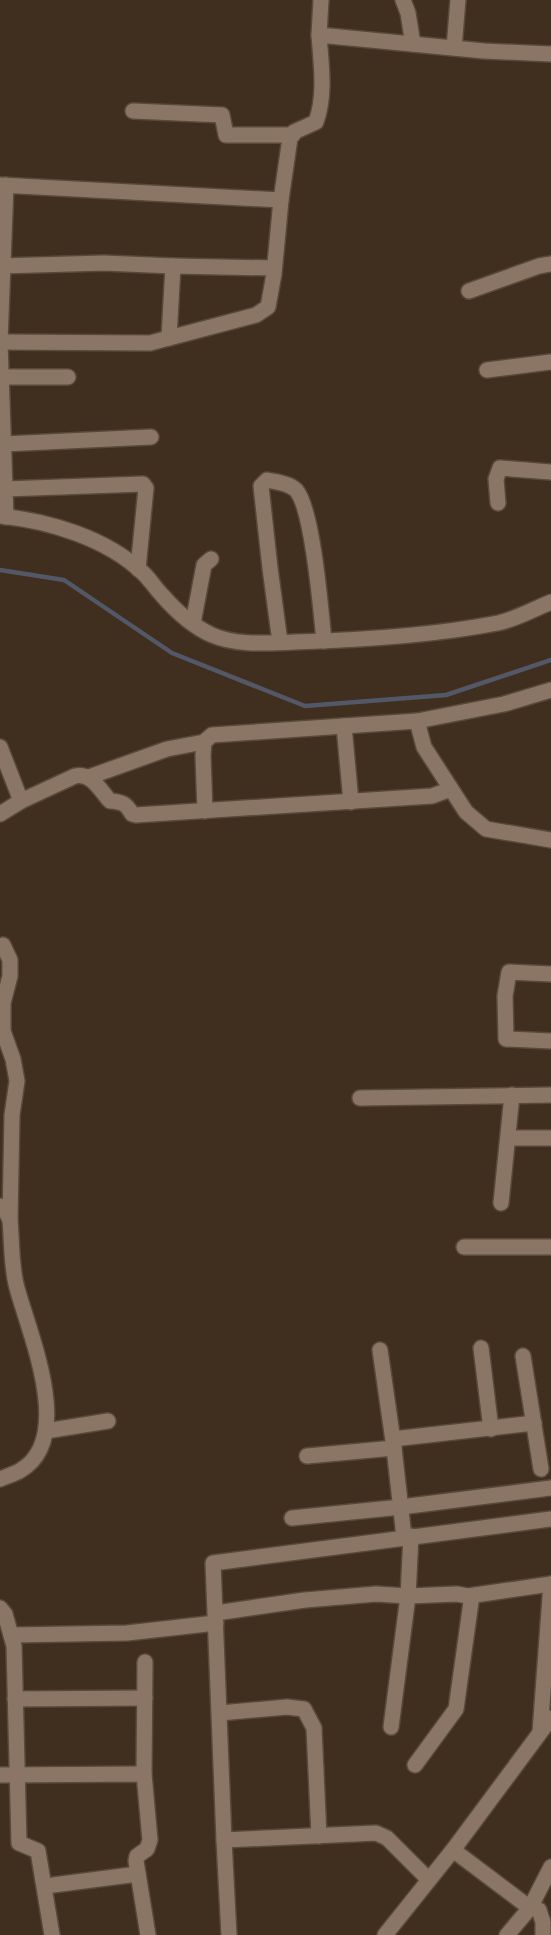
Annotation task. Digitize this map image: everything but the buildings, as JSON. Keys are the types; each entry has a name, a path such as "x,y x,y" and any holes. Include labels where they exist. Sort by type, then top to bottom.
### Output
{"street":[{"path":"0,342 150,343 256,315 268,307 290,138 294,132 316,122 320,111 322,84 319,35 321,0"},
{"path":"403,0 408,13 413,44"},
{"path":"454,48 458,0"},
{"path":"319,35 454,48 551,54"},
{"path":"133,111 222,115 226,135 292,135"},
{"path":"281,200 3,185 0,342 5,489 3,516 56,527 82,535 112,551 138,568 164,597 193,623 212,635 235,641 324,641 426,633 500,622 551,602"},
{"path":"2,266 104,263 274,268"},
{"path":"469,291 539,266 551,264"},
{"path":"169,338 173,266"},
{"path":"487,370 551,362"},
{"path":"2,377 68,377"},
{"path":"4,444 151,437"},
{"path":"498,503 496,478 500,468 551,472"},
{"path":"280,642 261,486 267,480 287,484 296,490 303,503 314,554 324,641"},
{"path":"5,489 143,484 146,488 138,568"},
{"path":"193,623 204,565 211,559"},
{"path":"89,778 167,750 204,742 212,735 418,721 504,704 551,690"},
{"path":"418,721 424,748 466,812 486,829 551,840"},
{"path":"344,726 351,802"},
{"path":"204,742 206,810"},
{"path":"0,747 21,802"},
{"path":"0,814 21,802 82,774 89,778 110,801 122,802 132,814 432,796 451,789"},
{"path":"0,1479 22,1470 37,1455 46,1431 48,1400 28,1321 16,1283 10,1220 12,1116 17,1082 3,1031 3,1003 10,976 10,960 2,945"},
{"path":"551,974 509,972 506,996 506,1039 551,1041"},
{"path":"501,1203 512,1095"},
{"path":"360,1098 551,1095"},
{"path":"508,1138 551,1138"},
{"path":"0,1206 10,1220"},
{"path":"464,1247 551,1247"},
{"path":"481,1348 490,1429"},
{"path":"380,1350 401,1508 407,1537 408,1596 391,1727"},
{"path":"523,1356 541,1469"},
{"path":"46,1431 108,1421"},
{"path":"307,1456 534,1423"},
{"path":"292,1518 401,1508 551,1488"},
{"path":"229,1935 213,1563 551,1519"},
{"path":"11,1635 127,1633 305,1600 376,1594 408,1596 457,1594 468,1596 551,1584 540,1733"},
{"path":"415,1765 456,1709 471,1602 468,1596"},
{"path":"0,1608 6,1614 14,1646 19,1844 38,1851 52,1935"},
{"path":"145,1662 144,1774 150,1840 147,1849 137,1856 148,1935"},
{"path":"15,1699 145,1698"},
{"path":"220,1713 287,1707 304,1709 314,1728 319,1836"},
{"path":"385,1935 453,1850 551,1718"},
{"path":"0,1775 144,1774"},
{"path":"224,1840 376,1833 388,1838 429,1880"},
{"path":"453,1850 530,1908 539,1910 543,1922 543,1935"},
{"path":"507,1935 530,1908 551,1868"},
{"path":"53,1885 138,1874"}],"waterway":[{"path":"0,570 64,580 172,653 305,706 446,695 551,660"}]}
